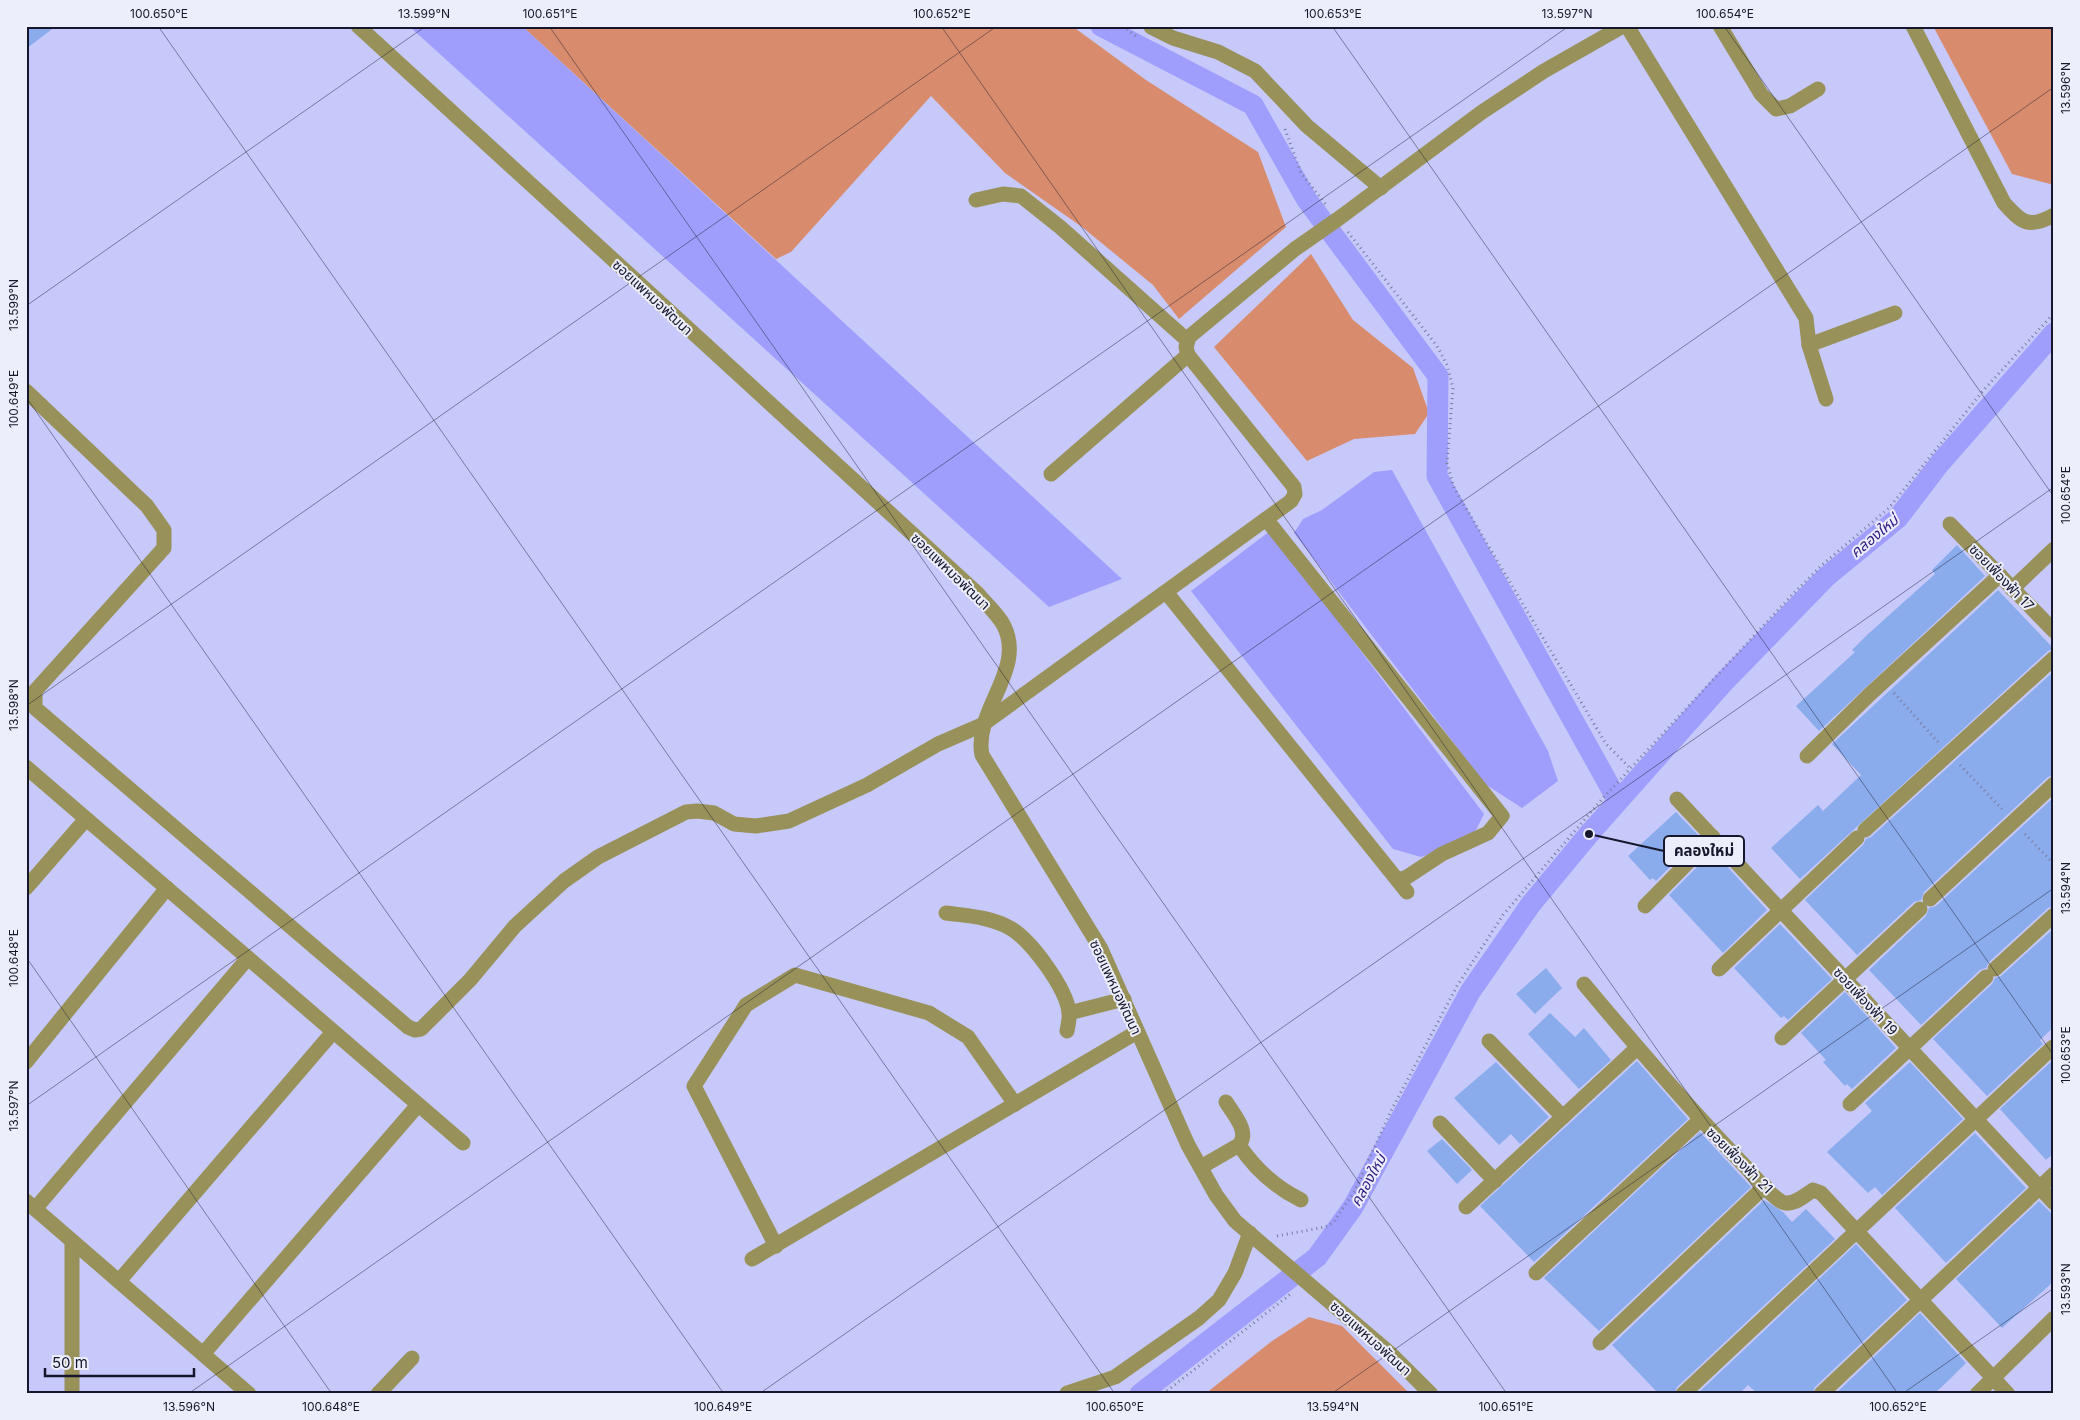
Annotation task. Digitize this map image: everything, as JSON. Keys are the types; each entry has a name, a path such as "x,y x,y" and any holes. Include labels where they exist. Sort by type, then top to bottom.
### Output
{"street":[{"name":"ซอยแพหมอพัฒนา","path":"358,26 986,604 1004,626 1008,655 1003,678 982,725 980,744 982,755 1101,949 1188,1145 1231,1214 1253,1236 1392,1355 1430,1394"},
{"path":"1052,474 1295,249 1335,222 1482,112 1544,71 1625,26 1806,318 1809,344 1826,398"},
{"path":"1720,26 1761,94 1776,109 1790,106 1818,90"},
{"path":"1913,26 2004,203 2016,217 2025,223 2040,222 2054,215"},
{"path":"1151,27 1173,38 1218,52 1255,71 1307,126 1381,188"},
{"path":"26,391 147,506 164,530 164,548 35,691 35,708 408,1027 415,1030 421,1029 470,980 515,926 564,882 598,858 644,832 686,812 714,813 734,824 756,826 789,821 867,785 938,744 982,725 1266,519 1290,501 1295,494 1294,487 1188,347 1060,227 1021,196 1002,194 976,200"},
{"path":"1809,344 1895,313"},
{"path":"1166,592 1402,886 1460,845 1488,833 1502,816 1266,519"},
{"name":"ซอยเฟื่องฟ้า 17","path":"1950,524 2054,631"},
{"path":"2012,589 2054,549"},
{"path":"1807,756 2000,575"},
{"path":"1719,969 1861,834 2054,658"},
{"path":"26,767 463,1143"},
{"path":"1782,1038 2054,784"},
{"name":"ซอยเฟื่องฟ้า 19","path":"1678,799 2054,1203"},
{"path":"26,888 86,819"},
{"path":"1645,906 1713,837"},
{"path":"26,1062 167,888"},
{"path":"946,913 987,919 1016,932 1026,942 1063,992 1070,1013 1067,1031"},
{"path":"1850,1104 2054,915"},
{"path":"248,958 31,1205 249,1394"},
{"path":"776,1246 694,1086 746,1005 795,975 929,1013 968,1037 1015,1104"},
{"name":"ซอยเฟื่องฟ้า 21","path":"1584,984 1700,1120 1765,1186 1782,1202 1788,1203 1795,1202 1813,1190 1818,1191 2008,1394"},
{"path":"1070,1013 1122,995"},
{"path":"119,1281 333,1032"},
{"path":"752,1260 1137,1032"},
{"path":"1489,1041 1563,1117"},
{"path":"1683,1394 2052,1047"},
{"path":"1466,1207 1637,1048"},
{"path":"1201,1167 1239,1145 1243,1140 1244,1133 1226,1102"},
{"path":"203,1354 418,1105"},
{"path":"1536,1273 1700,1120"},
{"path":"1440,1123 1496,1181"},
{"path":"1239,1145 1253,1165 1286,1193 1300,1200"},
{"path":"1820,1394 2054,1174"},
{"path":"1600,1343 1765,1186"},
{"path":"1067,1393 1115,1376 1199,1318 1219,1300 1253,1236"},
{"path":"72,1241 72,1394"},
{"path":"1977,1394 2054,1318"},
{"path":"378,1394 412,1358"}],"path":[{"path":"1122,26 1138,38"},
{"path":"1283,124 1301,173 1335,222 1437,346 1448,365 1453,388 1447,463 1454,488 1606,744 1631,769"},
{"path":"1253,1236 1325,1228 1334,1223 1354,1192 1422,1050 1479,950 1509,908 1603,798 1822,565 1889,508 1982,392 2054,313"},
{"path":"1884,682 1949,754 2054,864"},
{"path":"1163,1394 1293,1292 1300,1298"}],"shaded area":[{"path":"409,26 522,26 1122,579 1049,607"},
{"path":"522,26 1072,26 1146,80 1258,152 1286,227 1179,319 1153,285 1082,227 1005,173 931,96 791,252 776,259"},
{"path":"1933,26 2054,26 2054,185 2012,174"},
{"path":"1311,254 1353,320 1413,368 1429,413 1415,434 1354,439 1307,461 1214,347"},
{"path":"1392,470 1548,751 1558,781 1522,808 1485,784 1294,533 1303,519 1322,510 1374,472"},
{"path":"1270,531 1484,814 1471,840 1421,857 1393,849 1191,591"},
{"path":"1309,1317 1342,1326 1410,1394 1205,1394 1272,1341"}],"building":[{"path":"26,26 56,26 26,49"},
{"path":"1957,545 1985,576 1819,731 1796,706 1855,652 1852,650 1867,635 1935,574 1932,570"},
{"path":"1998,590 2054,649 2048,651 1800,879 1771,848 1818,805 1823,811 1861,775 1832,744"},
{"path":"2054,671 2054,775 2048,777 1924,892 1921,900 1914,902 1857,955 1805,900 1863,845 1866,839 1871,837"},
{"path":"2054,797 2054,906 2048,908 1989,962 1986,968 1980,970 1921,1025 1869,970 1926,916 1929,908 1936,906"},
{"path":"1676,812 1700,837 1656,881 1653,878 1650,880 1628,856"},
{"path":"1713,851 1767,910 1723,953 1669,895"},
{"path":"1780,924 1832,979 1788,1020 1784,1016 1781,1018 1734,968"},
{"path":"2054,928 2054,1027 2040,1040 2043,1044 1987,1096 1933,1039 1992,984 1995,978 2001,976"},
{"path":"1546,968 1562,988 1535,1014 1516,994"},
{"path":"1845,992 1896,1048 1852,1089 1847,1084 1845,1086 1823,1062 1826,1060 1801,1033"},
{"path":"1550,1013 1575,1037 1584,1028 1611,1060 1579,1089 1528,1034"},
{"path":"2054,1059 2054,1153 2046,1160 2000,1109"},
{"path":"1637,1061 1688,1119 1534,1262 1480,1206"},
{"path":"1496,1062 1549,1117 1520,1144 1511,1134 1499,1145 1454,1098"},
{"path":"1910,1062 1963,1119 1882,1195 1875,1187 1868,1193 1827,1152 1872,1111 1865,1103"},
{"path":"1700,1132 1751,1187 1599,1331 1544,1278"},
{"path":"1975,1133 2026,1188 1946,1263 1895,1208"},
{"path":"1442,1139 1472,1170 1457,1184 1427,1151"},
{"path":"1764,1200 1783,1212 1792,1222 1806,1209 1835,1239 1677,1387 1674,1394 1659,1394 1612,1345"},
{"path":"2039,1201 2054,1216 2054,1281 2002,1328 1956,1279"},
{"path":"1856,1244 1907,1300 1815,1387 1812,1394 1758,1394 1748,1385 1739,1394 1697,1394"},
{"path":"1920,1313 1966,1363 1950,1379 1934,1394 1835,1394"}],"waterway":[{"path":"1101,26 1253,105 1307,200 1438,376 1437,476 1618,801"},
{"name":"คลองใหม่","path":"1140,1394 1317,1257 1353,1207 1470,992 1531,904 1589,834 1723,683 1826,577 1898,518 1940,463 2054,333"}],"place":[{"name":"คลองใหม่","path":"1589,834"}]}
